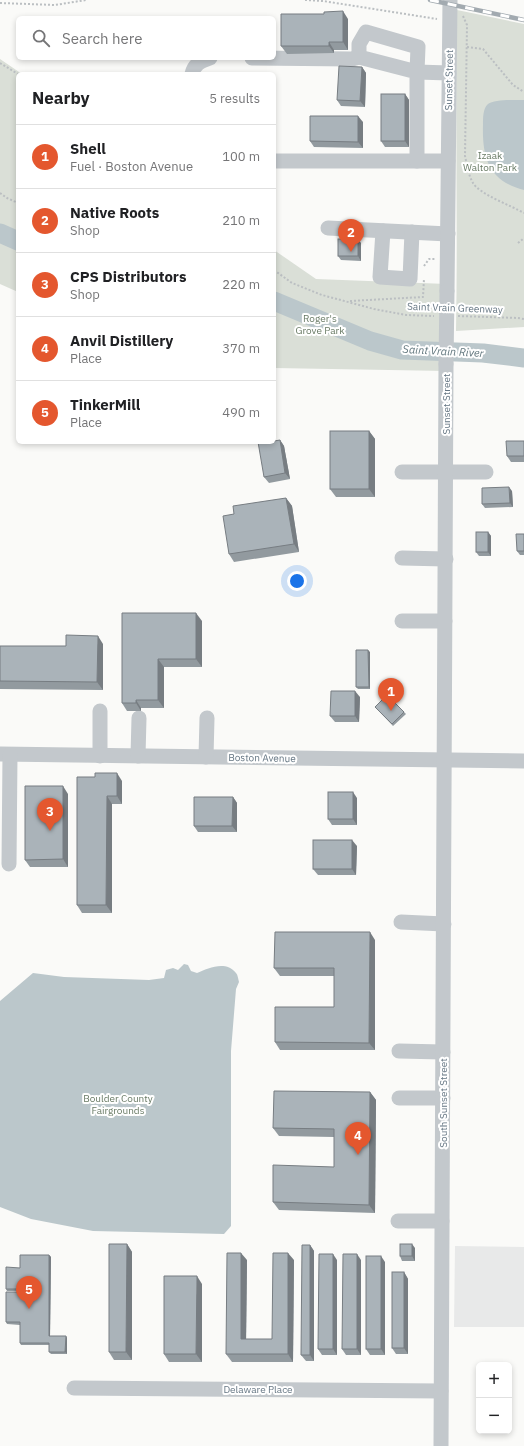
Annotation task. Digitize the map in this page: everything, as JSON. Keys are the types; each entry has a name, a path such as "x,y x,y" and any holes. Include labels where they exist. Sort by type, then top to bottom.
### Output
{"street":[{"name":"Sunset Street","path":"444,760 449,73 456,17 450,0"},
{"path":"359,57 359,44 366,32 418,47 417,161"},
{"path":"276,58 352,59 359,57 417,72 449,73"},
{"path":"193,72 194,67 205,60"},
{"path":"276,161 448,161"},
{"path":"328,228 448,234"},
{"path":"383,231 380,277 410,279 412,232"},
{"path":"402,472 486,472"},
{"path":"402,558 446,559"},
{"path":"402,621 446,621"},
{"path":"100,711 100,756"},
{"path":"138,756 139,718"},
{"path":"206,757 207,718"},
{"path":"5,754 10,864"},
{"name":"Boston Avenue","path":"5,754 524,761"},
{"name":"South Sunset Street","path":"441,1446 444,760"},
{"path":"401,922 444,924"},
{"path":"399,1051 443,1052"},
{"path":"399,1098 443,1098"},
{"path":"398,1220 442,1220"},
{"name":"Delaware Place","path":"74,1388 442,1391"}],"path":[{"path":"0,3 55,5 86,0"},
{"path":"305,0 456,17 467,25 465,156 468,170 474,184 486,194 524,213"},
{"path":"467,47 483,49 513,85 524,92"},
{"path":"0,63 16,73"},
{"path":"0,193 16,202"},
{"path":"518,243 524,238"},
{"name":"Saint Vrain Greenway","path":"276,271 292,283 322,295 374,309 439,316"},
{"name":"Saint Vrain Greenway","path":"452,316 524,319"}],"shaded area":[{"path":"524,100 524,190 502,181 490,166 484,147 483,119 485,108 491,102"},
{"name":"Boulder County Fairgrounds","path":"184,964 188,965 191,971 197,973 217,966 227,967 232,969 237,974 239,982 236,989 231,1051 231,1226 224,1234 93,1231 31,1219 0,1207 0,1001 33,973 64,977 149,980 164,978 166,970 173,968 178,970"},
{"path":"455,1246 524,1247 524,1327 454,1327"}],"green space":[{"name":"Izaak Walton Park","path":"457,10 524,24 524,327 456,331"},
{"path":"0,59 19,72 16,72 16,291 0,284"},
{"name":"Roger's Grove Park","path":"276,251 316,279 447,284 446,371 276,368"}],"building":[{"path":"343,11 343,42 329,42 329,46 281,46 281,14 324,14 324,12"},
{"path":"339,66 362,67 360,101 337,100"},
{"path":"381,94 405,94 405,141 381,141"},
{"path":"310,116 358,116 358,142 310,141"},
{"path":"338,239 358,239 358,256 338,256"},
{"path":"330,431 369,431 369,489 330,489"},
{"path":"280,440 285,473 264,477 258,444 276,444 276,441"},
{"path":"506,441 524,441 524,456 507,456"},
{"path":"509,487 510,503 482,504 482,488"},
{"path":"286,498 294,544 229,554 223,516 234,514 233,506"},
{"path":"476,532 488,532 488,552 476,552"},
{"path":"516,534 524,534 524,551 517,551"},
{"path":"122,613 196,613 196,659 158,659 158,700 136,700 136,703 122,703"},
{"path":"66,635 98,636 97,682 0,681 0,646 66,646"},
{"path":"356,650 368,650 369,687 356,687"},
{"path":"331,691 355,691 355,716 330,716"},
{"path":"387,695 404,712 392,724 375,707"},
{"path":"95,773 117,773 117,796 107,796 106,905 77,905 77,777 95,777"},
{"path":"25,786 63,786 63,859 25,860"},
{"path":"328,792 353,792 353,819 328,819"},
{"path":"194,797 233,797 232,826 194,826"},
{"path":"313,840 352,840 352,869 313,869"},
{"path":"275,932 370,932 369,1043 275,1042 275,1007 334,1007 334,968 274,968"},
{"path":"274,1091 370,1092 369,1205 273,1202 273,1165 334,1167 334,1129 273,1128"},
{"path":"109,1244 127,1244 126,1352 109,1352"},
{"path":"400,1244 412,1244 412,1256 400,1256"},
{"path":"302,1245 310,1245 310,1355 301,1355"},
{"path":"227,1253 241,1253 241,1339 272,1339 273,1253 288,1253 288,1354 226,1354"},
{"path":"319,1254 333,1254 333,1349 318,1349"},
{"path":"343,1254 357,1254 357,1349 342,1349"},
{"path":"20,1255 49,1255 49,1336 66,1336 65,1352 49,1352 49,1343 20,1343 20,1322 6,1322 6,1292 20,1292 20,1289 6,1289 6,1267 20,1268"},
{"path":"366,1256 381,1256 381,1349 366,1349"},
{"path":"392,1272 404,1272 404,1348 392,1348"},
{"path":"164,1276 197,1276 196,1354 164,1354"}],"waterway":[{"name":"Saint Vrain River","path":"0,233 16,240"},
{"name":"Saint Vrain River","path":"276,302 370,341 402,350 483,353 524,358"}],"railway":[{"path":"430,0 524,20"}],"place":[{"name":"Native Roots","path":"351,252"},
{"name":"Shell","path":"391,711"},
{"name":"CPS Distributors","path":"50,831"},
{"name":"Anvil Distillery","path":"358,1155"},
{"name":"TinkerMill","path":"29,1309"}]}
